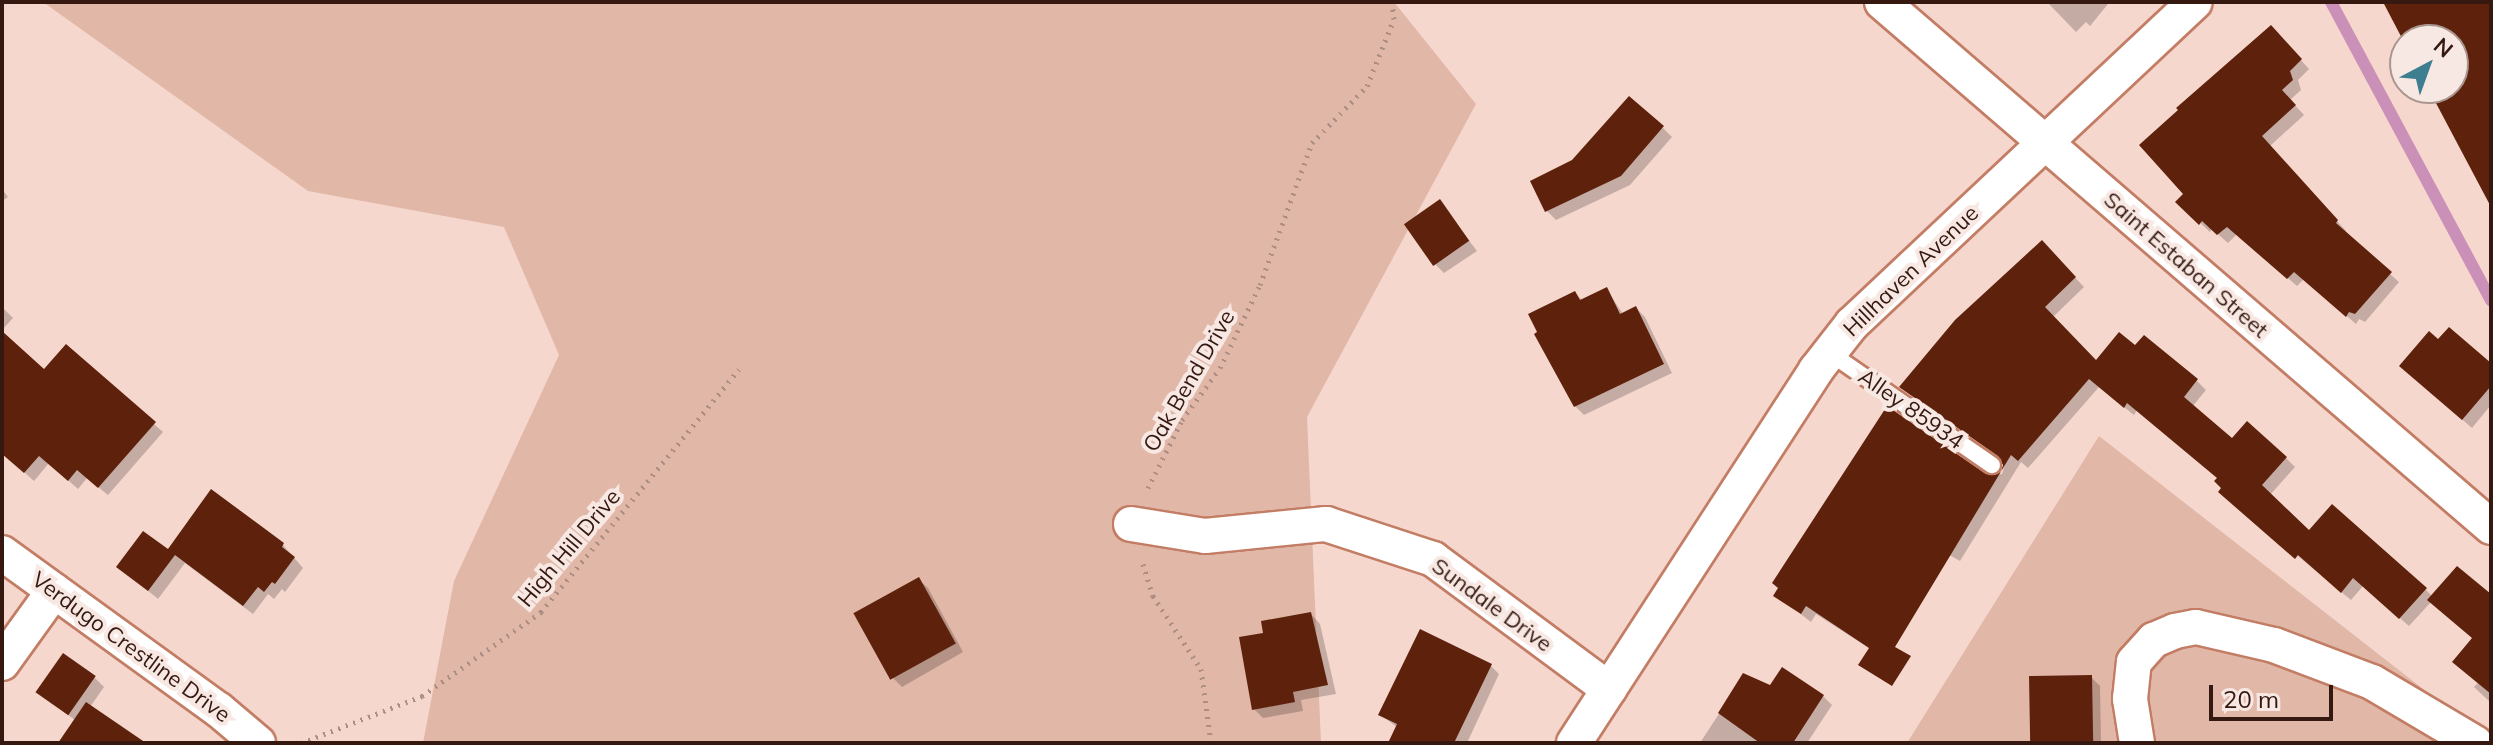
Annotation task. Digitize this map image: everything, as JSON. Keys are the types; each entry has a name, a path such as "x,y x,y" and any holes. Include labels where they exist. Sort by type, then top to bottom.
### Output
{"street":[{"name":"Saint Estaban Street","path":"1882,2 2491,527"},
{"name":"Hillhaven Avenue","path":"1574,743 1852,324 2195,2"},
{"name":"Sundale Drive","path":"1131,524 1205,536 1326,524 1433,559 1609,689"},
{"name":"Verdugo Crestline Drive","path":"2,553 219,710 258,743"},
{"path":"2,663 54,591"},
{"path":"2137,743 2130,699 2134,662 2154,640 2196,627 2261,641 2372,682 2475,743"}],"lane":[{"name":"Alley 85934","path":"1830,353 1992,465"}],"path":[{"name":"Oak Bend Drive","path":"1131,524 1182,420 1227,354 1260,285 1312,143 1367,86 1394,19 1392,2"},
{"name":"High Hill Drive","path":"301,743 422,696 541,612 739,369"},
{"path":"1131,524 1153,596 1201,669 1211,743"}],"shaded area":[{"path":"43,2 1394,2 1476,104 1307,417 1321,743 423,743 454,581 559,355 504,227 308,191"},
{"path":"2099,436 2491,742 2491,743 1907,743"}],"building":[{"path":"2383,2 2491,2 2491,207 2436,104 2469,104 2469,24 2395,24"},
{"path":"2271,25 2302,59 2290,71 2293,80 2282,90 2296,105 2262,136 2338,220 2336,223 2392,272 2355,314 2349,312 2346,317 2294,272 2287,279 2227,227 2217,235 2202,221 2199,225 2175,202 2183,194 2139,145 2178,110 2176,108"},
{"path":"1629,96 1664,126 1621,176 1545,212 1530,181 1572,160"},
{"path":"1440,199 1469,241 1433,266 1404,224"},
{"path":"2042,240 2076,277 2045,307 2096,360 2119,332 2135,345 2144,335 2198,379 2184,397 2232,438 2247,421 2287,457 2262,485 2309,530 2332,504 2427,588 2399,619 2353,578 2341,593 2298,555 2295,559 2218,492 2221,488 2214,481 2217,478 2127,403 2124,408 2089,379 2018,461 2011,455 2001,471 2003,465 1998,456 1899,387 1955,320"},
{"path":"1607,287 1620,314 1636,306 1664,364 1574,407 1534,334 1537,332 1528,314 1575,291 1580,300"},
{"path":"2449,327 2491,363 2491,386 2462,420 2399,366 2429,331 2438,339"},
{"path":"2,331 44,369 66,344 156,422 98,488 77,470 68,481 39,456 24,473 2,454"},
{"path":"1887,406 1986,474 2001,472 1895,647 1911,656 1892,686 1858,665 1869,648 1806,606 1801,614 1773,596 1778,588 1772,583"},
{"path":"211,489 284,543 282,547 295,557 275,584 272,582 264,592 258,587 243,606 175,555 148,591 116,567 143,531 168,549"},
{"path":"2457,566 2491,594 2491,694 2452,662 2472,638 2427,600"},
{"path":"919,577 956,643 890,680 853,613"},
{"path":"1311,612 1328,685 1293,692 1295,702 1252,710 1239,637 1263,633 1261,621"},
{"path":"1420,629 1492,664 1454,743 1388,743 1397,724 1378,715"},
{"path":"63,653 96,676 68,715 35,692"},
{"path":"1782,667 1824,695 1793,743 1760,743 1718,713 1743,673 1770,685"},
{"path":"2092,675 2093,743 2030,743 2029,676"},
{"path":"86,702 146,743 58,743"}],"waterway":[{"path":"2331,2 2491,301"}]}
